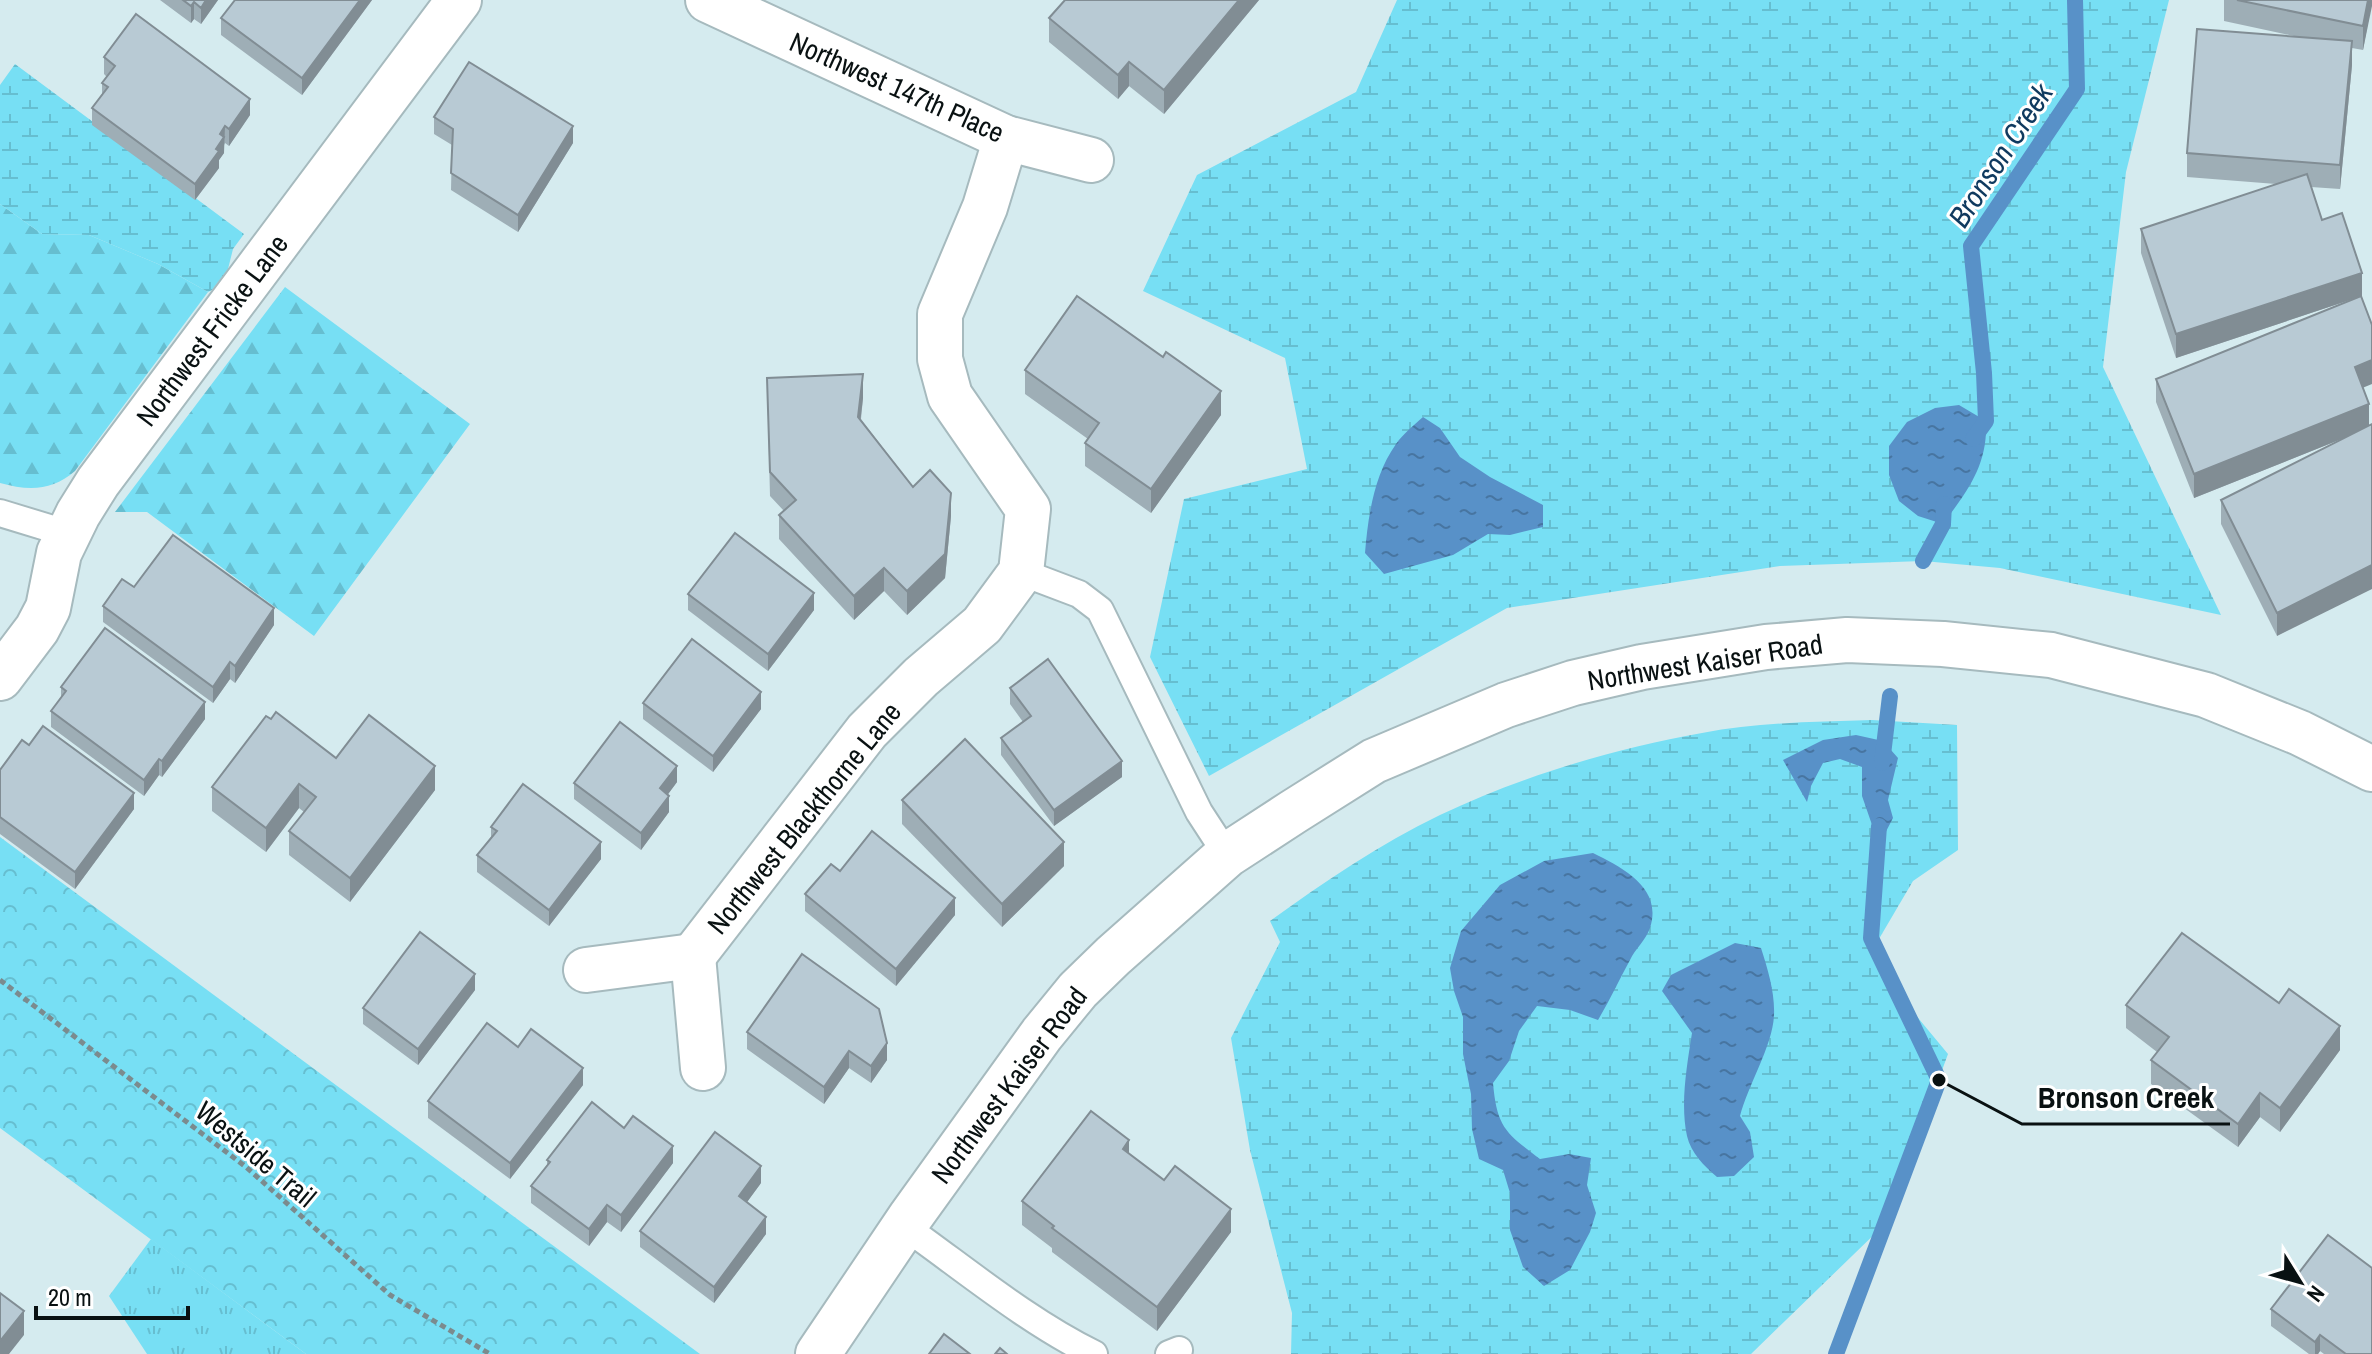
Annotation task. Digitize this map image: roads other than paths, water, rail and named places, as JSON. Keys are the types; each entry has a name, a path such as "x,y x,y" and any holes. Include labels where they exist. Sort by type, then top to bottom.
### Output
{"street":[{"name":"Northwest Fricke Lane","path":"0,678 37,629 48,608 59,553 98,482 459,0"},
{"name":"Northwest 147th Place","path":"708,0 1006,138 1091,160"},
{"path":"1006,138 985,207 940,314 940,359 950,396 1028,509 1021,572"},
{"name":"Northwest Blackthorne Lane","path":"703,1068 693,956 867,731 921,677 982,625 1021,572"},
{"name":"Northwest Kaiser Road","path":"818,1354 904,1226 1042,1034 1078,990 1227,855 1374,761 1506,705 1573,683 1642,667 1766,647 1847,640 1943,644 2051,655 2206,695 2300,733 2372,769"},
{"name":"Northwest Blackthorne Lane","path":"586,970 693,956"}],"lane":[{"path":"0,513 69,534"},
{"path":"1021,572 1079,594 1100,610 1199,812 1227,855"},
{"path":"904,1226 1024,1311 1094,1354"}],"water":[{"path":"1959,405 1986,421 1986,437 1975,476 1943,524 1918,516 1899,501 1889,475 1889,446 1907,422 1935,408"},
{"path":"1423,417 1440,428 1460,457 1543,505 1543,527 1510,535 1488,534 1453,555 1384,574 1365,553 1373,496 1388,456 1405,433"},
{"path":"1856,735 1883,741 1898,758 1888,800 1893,818 1879,845 1862,796 1862,767 1840,759 1823,763 1807,802 1783,760 1823,740"},
{"path":"1593,853 1628,873 1646,891 1653,914 1650,928 1598,1020 1570,1010 1537,1006 1519,1031 1509,1061 1493,1083 1497,1110 1505,1128 1528,1150 1540,1159 1569,1154 1591,1158 1587,1185 1596,1213 1590,1232 1570,1270 1544,1286 1523,1267 1510,1230 1510,1193 1503,1170 1479,1159 1472,1129 1471,1094 1463,1054 1463,1017 1450,968 1461,931 1500,885 1544,861"},
{"path":"1735,943 1761,948 1772,990 1774,1015 1769,1039 1740,1116 1750,1132 1754,1157 1734,1176 1717,1177 1699,1159 1687,1136 1684,1098 1692,1033 1662,991 1671,975"}],"waterway":[{"name":"Bronson Creek","path":"1973,439 1986,421 1971,246 2077,89 2075,0"},
{"name":"Bronson Creek","path":"1923,561 1943,524 1944,504"},
{"name":"Bronson Creek","path":"1882,763 1890,696"},
{"name":"Bronson Creek","path":"1836,1354 1939,1080 1871,938 1879,826"}],"place":[{"name":"Bronson Creek","path":"1939,1080"}]}
